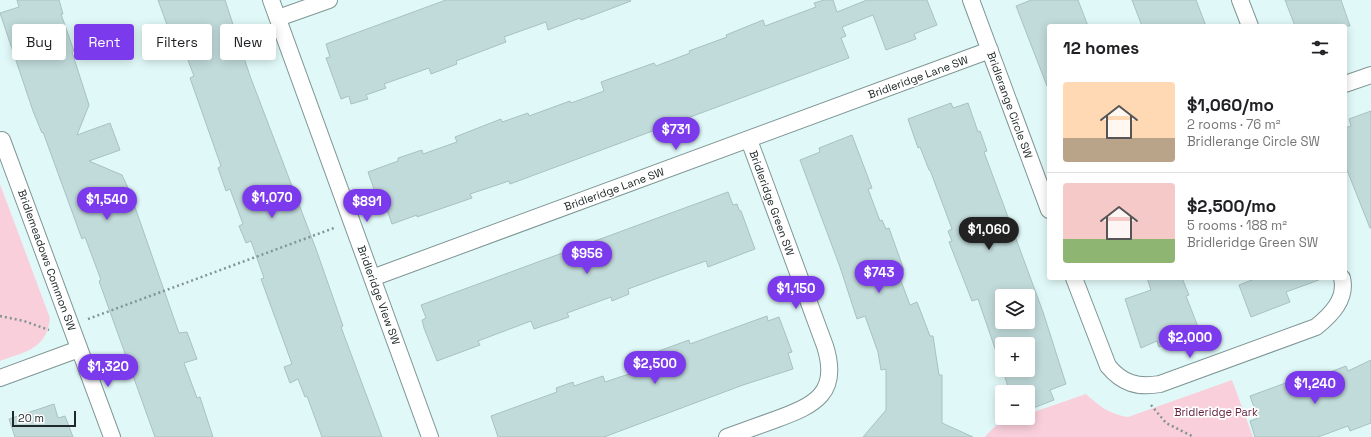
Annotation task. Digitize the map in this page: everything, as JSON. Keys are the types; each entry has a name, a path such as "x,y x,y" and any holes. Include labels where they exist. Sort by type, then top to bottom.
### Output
{"street":[{"name":"Bridleridge View SW","path":"271,0 430,437"},
{"path":"278,18 329,0"},
{"name":"Bridlerange Circle SW","path":"971,0 1047,205"},
{"path":"1240,0 1249,24"},
{"name":"Bridleridge Lane SW","path":"372,278 990,50"},
{"path":"1347,83 1371,75"},
{"name":"Bridlemeadows Common SW","path":"1,139 112,437"},
{"name":"Bridleridge Green SW","path":"727,437 803,410 815,402 822,394 830,373 829,359 825,346 749,140"},
{"path":"1075,280 1108,366 1116,376 1129,383 1142,386 1160,384 1316,327 1327,318 1341,298 1342,280"},
{"path":"0,378 79,349"}],"path":[{"path":"83,320 352,221"},
{"path":"0,316 24,321 49,330"},
{"path":"1142,386 1151,404 1166,423 1194,437"}],"green space":[{"path":"0,184 50,318 48,328 44,337 39,343 26,352 0,361"},
{"name":"Bridleridge Park","path":"1232,380 1253,437 985,437 997,425 1035,425 1035,412 1086,394 1105,409 1115,414 1128,417"}],"building":[{"path":"17,0 59,0 65,24 12,24 12,49 0,13 19,7"},
{"path":"158,0 225,0 233,24 220,24 220,60 245,60 316,249 343,326 341,327 382,437 322,437 307,396 305,397 298,379 290,383 284,367 292,364 261,279 264,278 251,241 246,243 239,226 243,224 230,189 226,191 218,168 221,166 190,78 194,76 188,60 212,60 212,24 167,24"},
{"path":"446,0 631,1 581,20 580,18 548,30 546,22 504,37 506,42 456,61 457,64 431,74 429,68 384,84 386,88 366,95 368,99 351,104 349,96 341,99 326,58 330,57 326,44"},
{"path":"824,0 833,0 837,12 867,0 927,0 937,25 914,34 916,39 886,50 873,15 842,27 846,36 841,38 849,58 510,184 509,181 470,194 472,198 417,217 417,215 392,224 386,207 381,209 368,172 398,161 398,158 422,150 423,154 457,142 455,137 501,119 502,122 528,113 529,116 570,101 571,103 604,91 601,82 654,63 656,66 690,53 689,51 727,37 726,35 763,20 765,26 816,7 814,3"},
{"path":"1031,0 1078,0 1087,24 1047,24 1047,86 1016,6"},
{"path":"1132,0 1196,0 1205,24 1141,24"},
{"path":"1285,0 1341,0 1350,26 1347,26 1347,24 1294,24"},
{"path":"66,28 74,51 72,52 74,60 89,105 77,135 110,123 120,150 89,161 122,175 129,190 179,333 187,332 197,359 184,363 197,398 200,397 213,437 155,437 99,281 101,280 85,237 82,239 43,132 42,133 16,60 66,60"},
{"path":"951,103 953,108 968,103 978,132 980,131 987,151 984,152 1035,289 995,289 995,329 1035,329 1035,290 1066,384 1050,390 1054,400 1035,407 1035,385 1007,385 1005,377 1035,377 1035,337 995,337 995,349 978,299 972,301 949,242 952,241 948,231 952,229 930,170 920,147 918,148 908,119"},
{"path":"1371,111 1371,228 1347,170 1347,127 1351,126 1349,119"},
{"path":"852,135 872,188 868,189 880,221 882,220 886,229 889,228 904,270 898,273 910,305 917,302 930,336 933,336 939,375 942,375 942,423 973,437 863,437 886,410 886,369 881,370 878,352 865,316 857,319 840,267 800,160 820,152 819,148"},
{"path":"728,192 733,205 737,204 739,210 741,211 755,249 708,267 706,261 680,270 628,289 629,294 612,301 611,297 567,313 569,317 534,329 531,321 478,341 480,345 437,361 424,328 422,320 426,318 421,305"},
{"path":"1148,280 1183,280 1189,295 1186,296 1200,332 1159,347 1157,341 1141,348 1125,299 1151,290"},
{"path":"1252,280 1319,280 1286,292 1290,302 1251,317 1239,285"},
{"path":"767,316 768,321 779,317 792,352 788,353 793,369 743,385 604,437 498,437 491,416 557,392 556,388 573,382 574,386 603,376 605,382 638,371 634,360 689,340 690,344"},
{"path":"1371,360 1371,423 1350,431 1348,426 1318,437 1255,437 1250,421 1258,418 1250,396 1302,377 1304,382 1346,366 1348,371"},
{"path":"54,404 58,418 65,416 73,437 15,437 9,419"}]}
